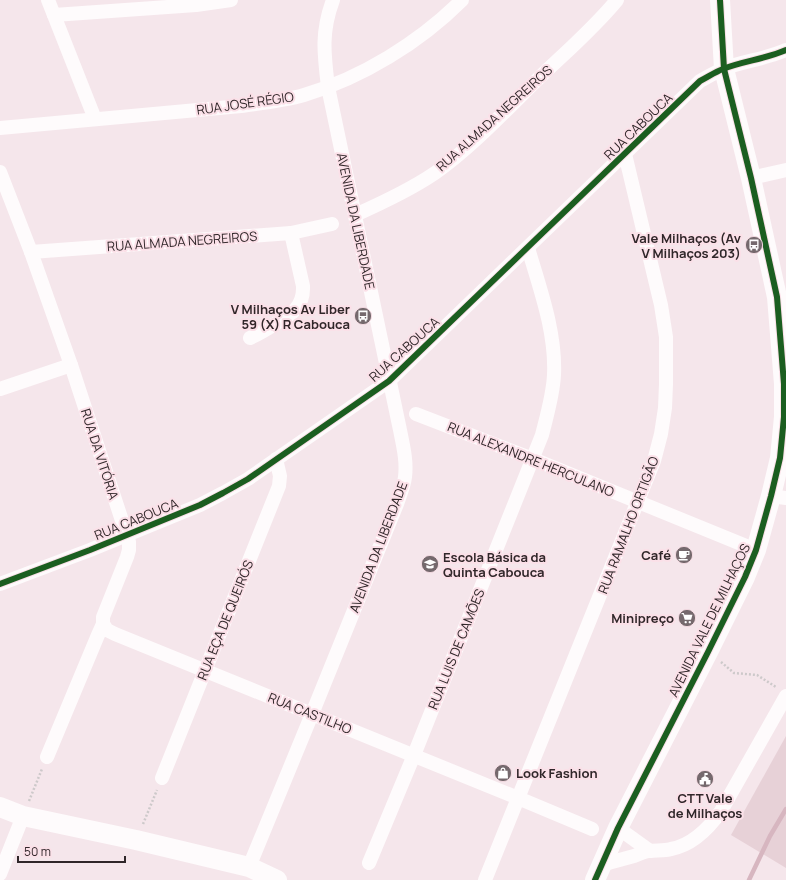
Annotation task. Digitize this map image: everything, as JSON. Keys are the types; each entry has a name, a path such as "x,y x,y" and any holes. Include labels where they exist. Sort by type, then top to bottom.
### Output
{"street":[{"path":"48,0 95,119"},
{"path":"54,14 196,5 231,0"},
{"name":"AVENIDA DA LIBERDADE","path":"249,867 397,504 405,477 406,467 328,87 324,57 325,33 328,14 333,0"},
{"name":"RUA JOSÉ RÉGIO","path":"0,128 241,106 303,95 328,87 393,55 428,31 453,10 462,0"},
{"name":"RUA ALMADA NEGREIROS","path":"355,215 391,199 434,174 453,159 566,52 617,0"},
{"name":"AVENIDA VALE DE MILHAÇOS","path":"598,872 618,828 708,652 744,577 779,497 780,458 784,417 782,297 724,69 720,0"},
{"name":"RUA CABOUCA","path":"0,584 90,550 200,505 248,479 389,381 700,81 713,73 724,69 769,57 786,50"},
{"name":"RUA RAMALHO ORTIGÃO","path":"485,880 638,502 654,461 661,434 666,384 666,337 661,305 625,154"},
{"path":"751,178 786,170"},
{"name":"RUA DA VITÓRIA","path":"0,172 31,252 71,365 129,542 127,557 103,617 103,624 47,757"},
{"name":"RUA ALMADA NEGREIROS","path":"31,252 291,233 332,224"},
{"path":"250,338 290,315 296,309 304,294 291,233"},
{"name":"RUA LUIS DE CAMÕES","path":"369,863 533,459 542,435 550,405 554,374 553,345 547,310 528,248"},
{"path":"0,389 71,365"},
{"name":"RUA ALEXANDRE HERCULANO","path":"416,414 533,459 756,550"},
{"name":"RUA EÇA DE QUEIRÓS","path":"162,778 279,486 280,476 276,459"},
{"name":"RUA CASTILHO","path":"103,624 107,630 115,634 592,829"},
{"path":"598,872 650,851 673,849 685,845 705,832 722,811 783,692"},
{"path":"0,807 22,816 136,840 249,867 277,880"},
{"path":"0,874 22,816"},
{"path":"618,828 650,851"}],"path":[{"path":"708,652 734,673 757,675 783,692"},
{"path":"22,816 47,757"},
{"path":"136,840 162,778"}],"shaded area":[{"path":"786,736 786,868 731,835"}],"waterway":[{"path":"749,880 770,836 786,809"}],"cycle path":[{"path":"595,880 618,828 745,577 756,550 780,458 784,417 784,384 777,297 751,178 724,69 720,0"},
{"path":"0,584 90,550 200,505 248,479 389,381 700,81 723,69 771,56 786,50"}],"place":[{"name":"Vale Milhaços (Av V Milhaços 203)","path":"754,245"},
{"name":"V Milhaços Av Liber 59 (X) R Cabouca","path":"363,316"},
{"name":"Café","path":"684,555"},
{"name":"Escola Básica da Quinta Cabouca","path":"430,564"},
{"name":"Minipreço","path":"687,618"},
{"name":"Look Fashion","path":"503,773"},
{"name":"CTT Vale de Milhaços","path":"705,779"}]}
